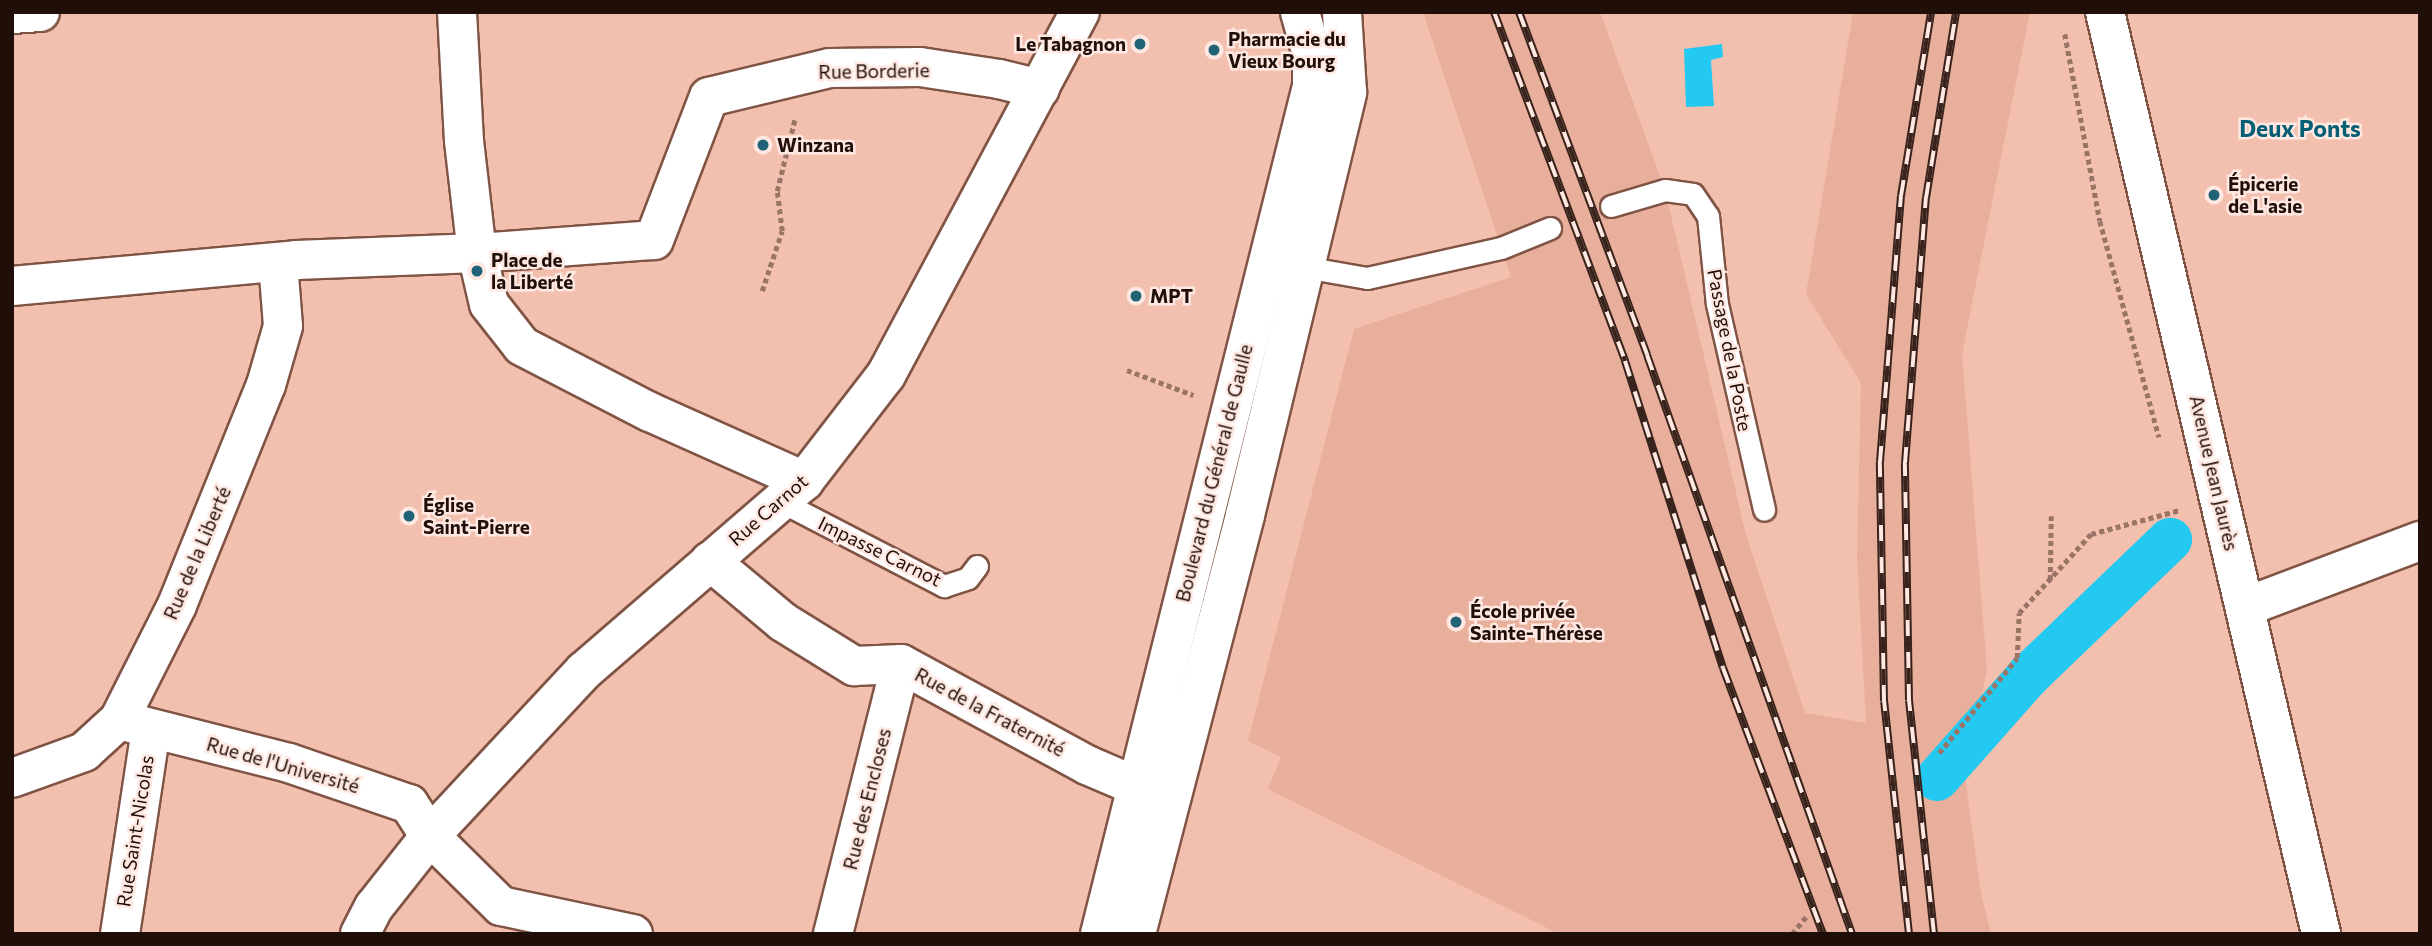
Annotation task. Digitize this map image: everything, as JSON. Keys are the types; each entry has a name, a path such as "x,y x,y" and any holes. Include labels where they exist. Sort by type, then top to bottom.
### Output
{"street":[{"path":"12,14 40,12"},
{"path":"457,12 464,141 478,253 489,304 522,346 650,412 792,491"},
{"name":"Rue Carnot","path":"360,934 374,906 430,836 584,671 792,491 886,375 1080,12"},
{"name":"Boulevard du Général de Gaulle","path":"1136,934 1154,791 1230,410 1312,86 1312,55 1300,12"},
{"name":"Avenue Jean Jaurès","path":"2105,12 2321,934"},
{"name":"Boulevard du Général de Gaulle","path":"1100,934 1154,791 1245,515 1346,92 1344,13"},
{"name":"Rue Borderie","path":"478,253 654,240 709,97 830,68 920,67 999,79 1040,89"},
{"path":"16,285 278,262 478,253"},
{"name":"Rue de la Liberté","path":"12,778 84,752 135,724 177,605 266,385 283,326 278,262"},
{"path":"2245,607 2420,541"},
{"name":"Rue de la Fraternité","path":"710,561 783,622 854,666 901,664 1087,765 1154,791"},
{"name":"Rue des Encloses","path":"833,934 901,664"},
{"name":"Rue de l'Université","path":"135,724 289,763 409,803 430,836 501,906 633,934"},
{"name":"Rue Saint-Nicolas","path":"120,934 135,724"}],"lane":[{"name":"Passage de la Poste","path":"1611,206 1665,190 1693,194 1708,216 1717,304 1764,510"},
{"path":"1304,267 1367,278 1501,248 1550,228"},
{"name":"Impasse Carnot","path":"792,491 944,586 968,578 976,566"}],"path":[{"path":"2065,33 2100,221 2161,444"},
{"path":"762,291 782,231 777,191 806,73"},
{"path":"1127,370 1230,410"},
{"path":"2176,497 2183,523"},
{"path":"1939,753 2017,658 2019,613 2091,534 2221,501"},
{"path":"2050,580 2051,516"},
{"path":"1792,934 1806,917"}],"shaded area":[{"path":"1423,12 1600,12 1665,190 1746,535 1805,713 1866,723 1857,556 1861,383 1806,294 1853,12 2030,12 1962,354 1987,670 1965,776 1980,888 1991,934 1559,934 1268,789 1281,757 1248,741 1354,329 1511,277"}],"water":[{"path":"1722,44 1723,57 1711,60 1714,106 1686,107 1684,49"}],"waterway":[{"path":"1937,779 2028,676 2170,540"}],"railway":[{"path":"1494,12 1625,361 1723,668 1823,934"},
{"path":"1519,12 1647,355 1852,934"},
{"path":"1909,934 1884,701 1880,462 1901,196 1931,12"},
{"path":"1934,934 1909,700 1905,463 1926,198 1956,12"}],"place":[{"name":"Le Tabagnon","path":"1140,44"},
{"name":"Pharmacie du Vieux Bourg","path":"1214,50"},
{"name":"Winzana","path":"763,145"},
{"name":"Épicerie de L'asie","path":"2214,195"},
{"name":"Place de la Liberté","path":"477,271"},
{"name":"MPT","path":"1136,296"},
{"name":"Église Saint-Pierre","path":"409,516"},
{"name":"École privée Sainte-Thérèse","path":"1456,622"}],"district":[{"name":"Deux Ponts","path":"2300,128"}]}
